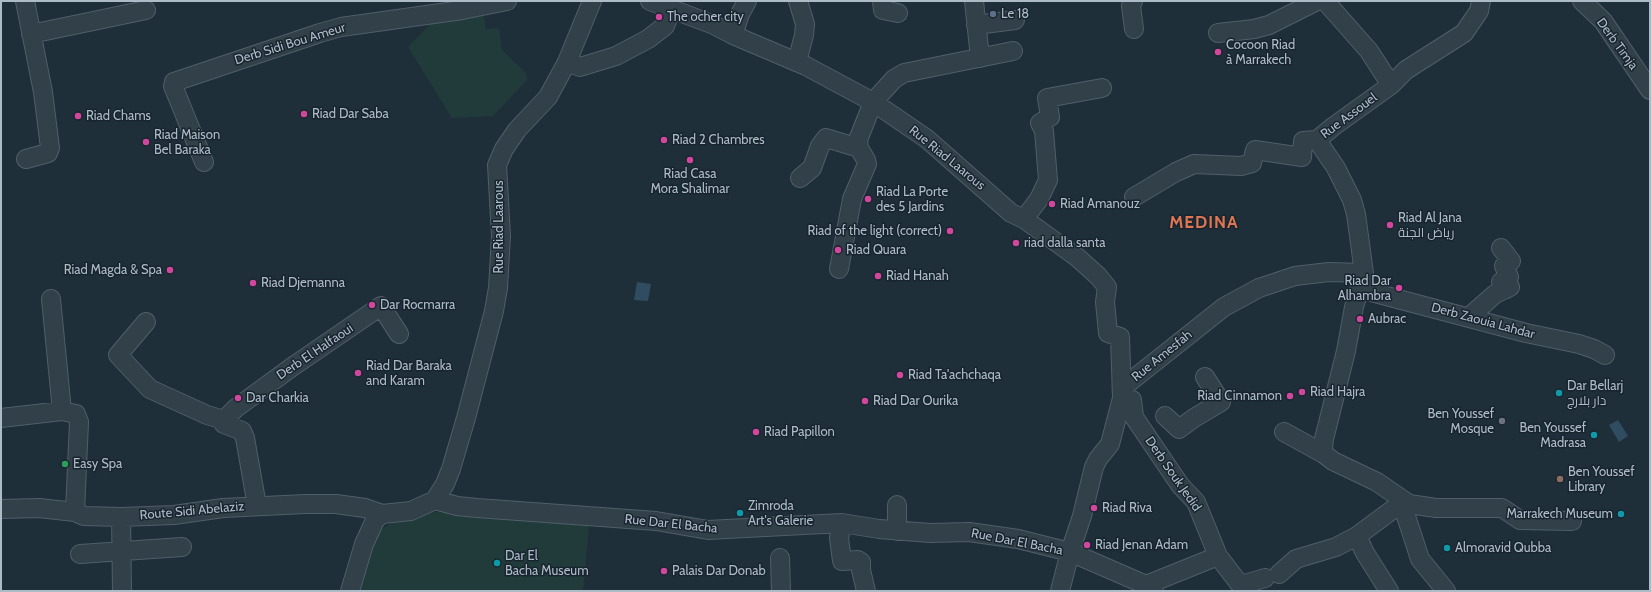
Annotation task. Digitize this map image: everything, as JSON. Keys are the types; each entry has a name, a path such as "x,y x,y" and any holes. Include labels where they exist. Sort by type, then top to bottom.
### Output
{"street":[{"path":"25,1 43,92 50,151 45,154 26,159"},
{"name":"Derb Sidi Bou Ameur","path":"204,162 173,86 173,82 320,33 390,20 440,14 507,1"},
{"name":"Rue Riad Laarous","path":"435,500 445,484 451,469 466,418 495,304 500,272 501,236 497,165 504,149 517,130 548,97 567,62 592,1"},
{"name":"Rue Riad Laarous","path":"650,1 714,25 733,35 798,62 873,102 927,139 1012,213 1024,219 1078,258 1098,276 1106,287 1105,302 1108,333 1120,337 1122,393"},
{"path":"733,35 740,14 748,1"},
{"path":"798,1 805,24 798,62"},
{"path":"882,1 883,10 898,13"},
{"path":"974,1 980,58"},
{"path":"1133,1 1130,6 1134,29"},
{"path":"1218,33 1254,29 1269,25 1318,1"},
{"path":"1325,1 1369,51 1391,85"},
{"name":"Rue Assouel","path":"1324,454 1324,439 1344,359 1354,307 1362,281 1358,221 1352,200 1336,168 1317,140 1391,85 1406,70 1464,33 1479,11 1481,1"},
{"name":"Derb Timja","path":"1582,1 1603,22 1650,90"},
{"path":"567,62 580,67 616,56 648,39 665,26 672,8"},
{"path":"31,34 146,10"},
{"path":"976,25 1015,20"},
{"path":"839,269 852,198 867,164 859,148 858,140 873,102 894,79 904,73 1013,51"},
{"path":"1024,219 1039,199 1048,180 1044,131 1040,123 1050,117 1047,98 1102,88"},
{"path":"800,178 812,168 820,146 826,138 859,148"},
{"path":"1134,197 1176,172 1194,164 1241,166 1252,163 1255,150 1302,157 1304,141 1317,140"},
{"path":"1469,317 1495,294 1508,288 1501,282 1509,277 1504,266 1511,261 1501,248"},
{"name":"Rue Amesfah","path":"1122,393 1224,307 1259,288 1295,276 1330,272 1362,281"},
{"name":"Derb Zaouia Lahdar","path":"1362,281 1469,317 1526,333 1579,344 1594,349 1605,355"},
{"path":"51,299 62,410"},
{"name":"Derb El Halfaoui","path":"224,420 236,408 292,367 381,306 399,334"},
{"path":"146,322 118,355 150,389 207,416 224,420 224,424 242,431 245,438 257,506"},
{"path":"1165,416 1179,429 1221,402 1204,377"},
{"path":"1060,591 1070,552 1082,516 1094,468 1098,459 1110,444 1122,393"},
{"name":"Derb Souk Jedid","path":"1122,393 1132,400 1134,417 1180,485 1196,502 1218,556"},
{"path":"1,418 62,410 76,414 79,422 75,512"},
{"path":"1284,432 1324,454 1333,461 1377,482 1409,504 1436,508 1502,508 1520,520 1572,521"},
{"path":"350,591 364,544 375,520 382,514 411,511 435,500"},
{"name":"Rue Dar El Bacha","path":"435,500 457,506 656,521 708,530 842,523 897,531 930,533 970,532 1018,539 1070,552 1150,588"},
{"name":"Route Sidi Abelaziz","path":"1,509 39,508 75,512 84,516 122,517 174,515 223,508 336,504 365,508 382,514"},
{"path":"1150,588 1218,556 1243,588 1272,576 1296,559 1336,547 1357,536 1392,510 1409,504"},
{"path":"1409,504 1405,513 1420,559 1445,591"},
{"path":"897,505 897,531"},
{"path":"122,517 122,591"},
{"path":"842,523 839,538 842,561 858,560 861,562 861,570 866,591"},
{"path":"1357,536 1365,553 1389,591"},
{"path":"80,554 182,547"},
{"path":"780,558 781,591"}],"green space":[{"path":"484,16 486,29 499,28 502,50 526,73 527,80 493,116 452,118 408,47 437,17"},
{"path":"426,512 590,516 583,591 358,591 373,535 396,520"}],"water":[{"path":"637,282 651,284 648,301 634,300"},
{"path":"1618,420 1628,436 1619,442 1609,425"}],"place":[{"name":"Le 18","path":"993,14"},
{"name":"The ocher city","path":"659,17"},
{"name":"Cocoon Riad à Marrakech","path":"1218,52"},
{"name":"Riad Dar Saba","path":"304,114"},
{"name":"Riad Chams","path":"78,116"},
{"name":"Riad 2 Chambres","path":"664,140"},
{"name":"Riad Maison Bel Baraka","path":"146,142"},
{"name":"Riad Casa Mora Shalimar","path":"690,160"},
{"name":"Riad La Porte des 5 Jardins","path":"868,199"},
{"name":"Riad Amanouz","path":"1052,204"},
{"name":"Riad Al Jana رياض الجنة","path":"1390,225"},
{"name":"Riad of the light (correct)","path":"950,231"},
{"name":"riad dalla santa","path":"1016,243"},
{"name":"Riad Quara","path":"838,250"},
{"name":"Riad Magda & Spa","path":"170,270"},
{"name":"Riad Hanah","path":"878,276"},
{"name":"Riad Djemanna","path":"253,283"},
{"name":"Riad Dar Alhambra","path":"1399,288"},
{"name":"Dar Rocmarra","path":"372,305"},
{"name":"Aubrac","path":"1360,319"},
{"name":"Riad Dar Baraka and Karam","path":"358,373"},
{"name":"Riad Ta'achchaqa","path":"900,375"},
{"name":"Riad Hajra","path":"1302,392"},
{"name":"Dar Bellarj دار بلارج","path":"1559,393"},
{"name":"Riad Cinnamon","path":"1290,396"},
{"name":"Dar Charkia","path":"238,398"},
{"name":"Riad Dar Ourika","path":"865,401"},
{"name":"Ben Youssef Mosque","path":"1502,421"},
{"name":"Riad Papillon","path":"756,432"},
{"name":"Ben Youssef Madrasa","path":"1594,435"},
{"name":"Easy Spa","path":"65,464"},
{"name":"Ben Youssef Library","path":"1560,479"},
{"name":"Riad Riva","path":"1094,508"},
{"name":"Zimroda Art's Galerie","path":"740,513"},
{"name":"Marrakech Museum","path":"1621,514"},
{"name":"Riad Jenan Adam","path":"1087,545"},
{"name":"Almoravid Qubba","path":"1447,548"},
{"name":"Dar El Bacha Museum","path":"497,563"},
{"name":"Palais Dar Donab","path":"664,571"}],"district":[{"name":"MEDINA","path":"1204,223"}]}
